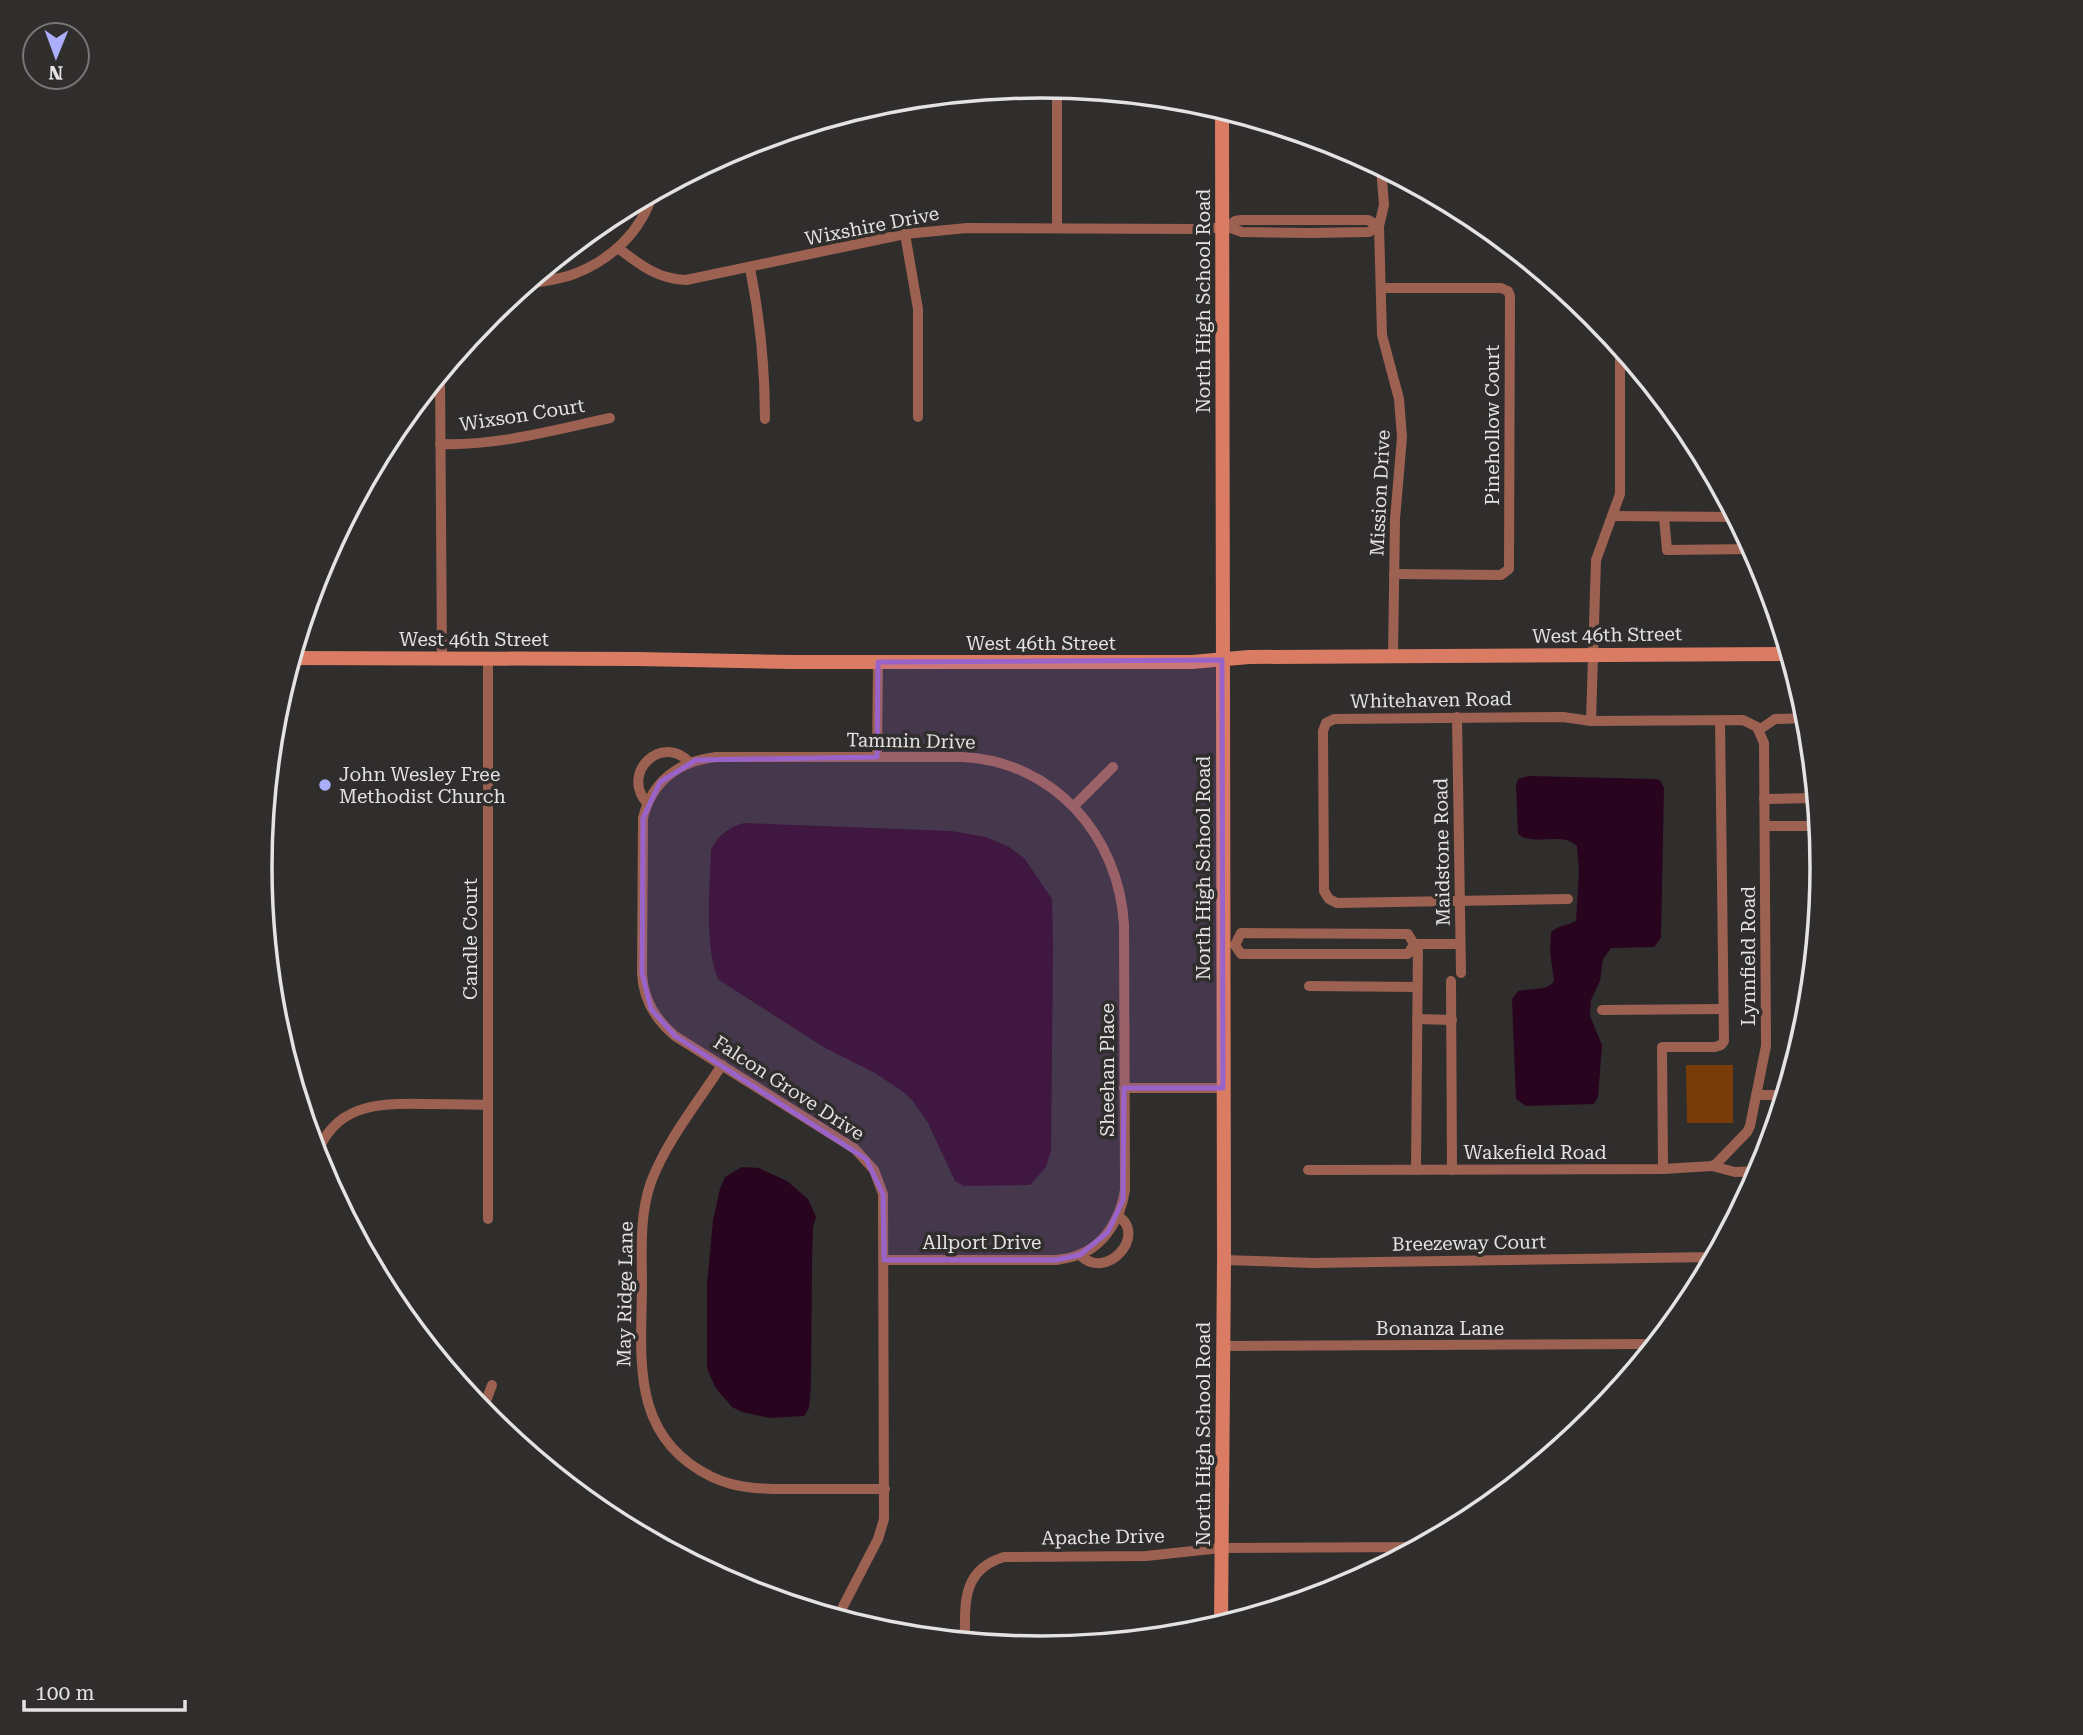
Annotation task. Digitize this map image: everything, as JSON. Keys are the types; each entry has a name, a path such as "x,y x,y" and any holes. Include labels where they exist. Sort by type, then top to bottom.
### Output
{"street":[{"path":"1057,99 1057,228"},
{"name":"North High School Road","path":"1221,1615 1223,1088 1228,945 1222,660 1225,228 1222,120"},
{"name":"Mission Drive","path":"1382,177 1384,205 1380,226 1382,335 1399,399 1402,437 1395,519 1393,656"},
{"path":"543,281 565,277 607,258 632,234 646,208"},
{"name":"Wixshire Drive","path":"618,248 652,273 686,280 905,234 967,228 1225,228 1235,221 1266,220 1368,220 1380,226"},
{"path":"905,234 919,319 918,417"},
{"path":"750,268 763,353 765,419"},
{"name":"Pinehollow Court","path":"1381,288 1501,288 1508,291 1510,296 1509,569 1501,575 1394,574"},
{"path":"1591,721 1596,560 1620,494 1620,360"},
{"path":"440,388 442,659"},
{"name":"Wixson Court","path":"440,444 472,444 517,438 610,418"},
{"path":"1612,516 1727,517"},
{"path":"1664,517 1667,550 1742,549"},
{"name":"West 46th Street","path":"301,658 1192,663 1249,657 1781,654"},
{"name":"Candle Court","path":"488,659 488,1219"},
{"path":"877,757 878,662"},
{"name":"Maidstone Road","path":"1416,944 1460,944 1457,717"},
{"name":"Whitehaven Road","path":"1460,901 1337,903 1329,899 1324,891 1323,732 1326,723 1334,719 1563,717 1591,721 1743,720 1759,730"},
{"path":"1759,730 1776,719 1796,718"},
{"path":"1663,1169 1661,1046 1721,1045 1724,1041 1720,721"},
{"name":"Lynnfield Road","path":"1712,1166 1747,1132 1766,1046 1764,743 1759,730"},
{"name":"Falcon Grove Drive","path":"647,803 639,791 638,782 639,773 647,761 657,754 667,752 682,756 689,762 675,769 660,782 647,803 642,827 642,973 651,1009 667,1029 855,1149 872,1166 883,1194 884,1512 881,1533 841,1611"},
{"name":"Tammin Drive","path":"689,762 716,757 962,757 1011,767 1055,790 1074,806 1090,826 1110,860 1120,893 1124,923"},
{"path":"1074,806 1113,767"},
{"path":"1764,799 1807,798"},
{"path":"1765,826 1809,826"},
{"path":"1460,901 1568,899"},
{"name":"Sheehan Place","path":"1094,1245 1108,1232 1118,1216 1125,1189 1124,923"},
{"name":"Maidstone Road","path":"1416,944 1408,954 1241,954 1228,945 1241,933 1408,934 1416,944 1416,1170"},
{"path":"1323,934 1323,954"},
{"path":"1460,944 1461,973"},
{"path":"1451,981 1452,1170"},
{"path":"1309,986 1417,987"},
{"path":"1602,1010 1723,1009"},
{"path":"1417,1019 1452,1020"},
{"name":"May Ridge Lane","path":"722,1065 657,1167 650,1186 643,1221 641,1351 646,1399 656,1422 676,1451 712,1477 747,1488 885,1489"},
{"path":"1124,1088 1223,1088"},
{"path":"1756,1095 1776,1095"},
{"path":"323,1141 349,1114 365,1107 388,1103 488,1105"},
{"name":"Wakefield Road","path":"1308,1170 1663,1169 1712,1166 1748,1171"},
{"name":"Sheehan Place","path":"1107,1261 1118,1255 1128,1239 1126,1223 1118,1216"},
{"name":"Allport Drive","path":"884,1260 1056,1260 1080,1255 1094,1245"},
{"name":"Allport Drive","path":"1080,1255 1093,1264 1107,1261"},
{"name":"Breezeway Court","path":"1223,1260 1313,1263 1705,1257"},
{"name":"Bonanza Lane","path":"1223,1346 1645,1344"},
{"path":"486,1400 492,1385"},
{"name":"Apache Drive","path":"965,1632 965,1600 968,1587 981,1568 1004,1557 1146,1556 1221,1548 1400,1548"}],"highlighted area":[{"path":"1222,660 1223,1088 1124,1088 1123,1200 1108,1232 1080,1255 1056,1260 884,1260 883,1194 866,1159 675,1036 651,1009 642,973 643,818 660,782 696,760 877,757 878,662"}],"shaded area":[{"path":"1529,776 1655,779 1660,780 1664,788 1661,938 1654,947 1611,948 1603,959 1600,981 1591,1000 1590,1016 1602,1045 1598,1097 1594,1104 1526,1106 1516,1099 1512,999 1518,991 1543,988 1554,981 1550,952 1551,932 1576,921 1579,871 1577,846 1571,842 1525,838 1518,834 1516,785 1518,779"},
{"path":"744,823 951,831 986,837 1009,847 1024,858 1052,899 1053,945 1051,1151 1046,1167 1030,1185 964,1186 955,1181 928,1123 902,1091 875,1073 825,1048 719,980 711,953 711,850 724,832"},
{"path":"1686,1065 1733,1065 1733,1123 1687,1123"},
{"path":"742,1167 759,1168 787,1181 808,1199 816,1217 813,1227 811,1385 809,1408 804,1416 770,1418 742,1412 732,1407 715,1387 707,1368 707,1285 713,1220 725,1177"}],"place":[{"name":"John Wesley Free Methodist Church","path":"325,785"}]}
